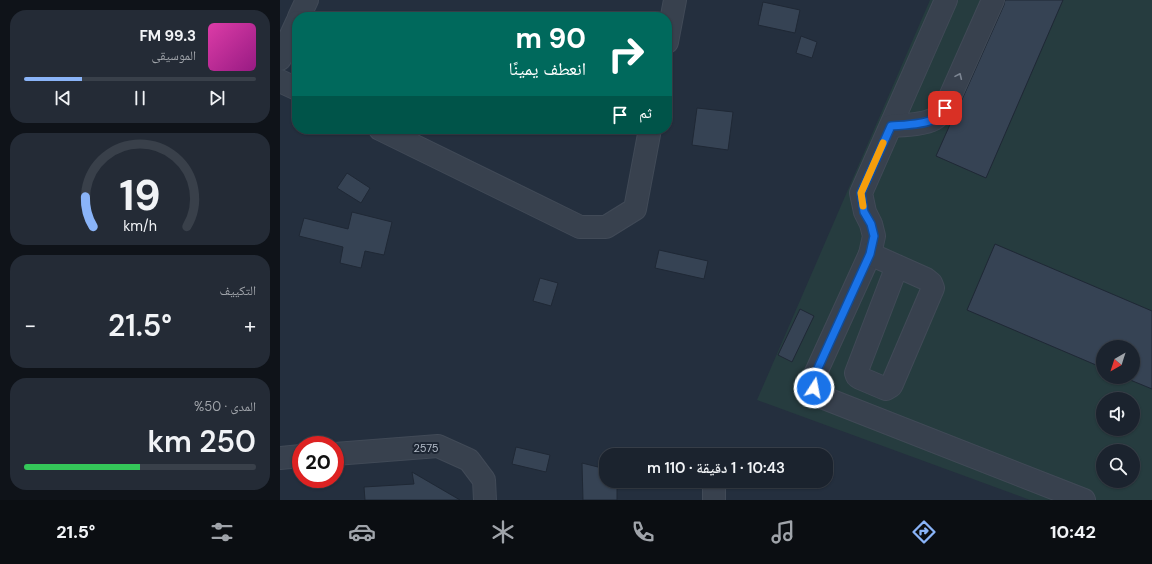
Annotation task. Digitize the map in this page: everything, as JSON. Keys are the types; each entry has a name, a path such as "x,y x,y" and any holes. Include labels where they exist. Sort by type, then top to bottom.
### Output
{"street":[{"path":"301,12 307,0"},
{"path":"672,16 675,0"},
{"path":"946,0 861,193 864,212 871,224 874,236 870,254 813,379 814,388 819,396 1084,500"},
{"path":"891,126 926,122 934,119 945,108 993,0"},
{"path":"280,59 292,33"},
{"path":"280,80 292,86"},
{"path":"390,134 580,227 606,227 635,208 649,134"},
{"path":"870,254 898,266 926,279 931,283 933,288 892,384 886,389 860,378 856,373 898,266"},
{"name":"2575","path":"344,453 438,446 469,460 484,480 485,500"},
{"path":"280,458 292,457"},
{"path":"714,488 714,500"}],"green space":[{"path":"930,0 1152,0 1152,500 1030,500 757,400"}],"building":[{"path":"1005,0 1063,0 986,178 936,156"},
{"path":"763,2 800,10 795,33 758,25"},
{"path":"801,36 817,42 812,58 796,53"},
{"path":"697,108 733,112 728,150 692,145"},
{"path":"347,173 370,188 361,203 337,188"},
{"path":"352,212 392,222 384,255 365,251 361,268 340,263 343,247 299,236 304,218 348,229"},
{"path":"995,244 1152,311 1152,389 1140,384 1140,340 1096,340 1096,365 967,310"},
{"path":"659,250 708,261 704,279 655,268"},
{"path":"540,278 558,283 551,306 533,301"},
{"path":"800,309 814,316 792,362 778,355"},
{"path":"516,447 550,455 546,472 512,464"},
{"path":"582,463 599,467 599,488 617,488 617,500 583,500"},
{"path":"412,472 460,500 365,500 364,487 414,484"}],"slow traffic":[{"path":"863,206 861,193 883,143"}],"route":[{"path":"814,388 813,379 870,254 874,236 871,224 864,212 861,193 891,126 926,122 934,119 945,108"}]}
